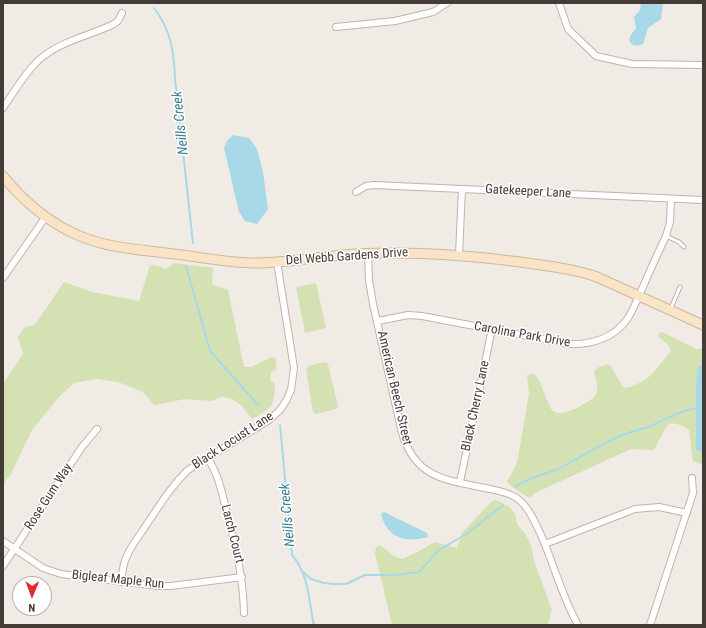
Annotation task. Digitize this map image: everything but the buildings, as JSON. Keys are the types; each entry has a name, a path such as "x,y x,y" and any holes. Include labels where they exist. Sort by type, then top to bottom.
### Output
{"street":[{"path":"336,27 395,21 433,12 447,3"},
{"path":"559,3 568,29 596,56 632,64 703,65"},
{"path":"3,108 30,70 44,55 60,45 112,25 118,20 122,12"},
{"name":"Del Webb Gardens Drive","path":"3,176 16,191 45,218 70,232 91,241 117,247 242,262 277,262 368,254 416,253 498,259 572,270 596,277 703,325"},
{"name":"Gatekeeper Lane","path":"356,192 366,186 374,185 703,200"},
{"path":"459,255 462,189"},
{"name":"Carolina Park Drive","path":"378,321 408,315 422,316 568,344 581,345 593,343 603,339 617,330 628,319 666,236 670,222 671,199"},
{"path":"3,278 45,218"},
{"name":"American Beech Street","path":"368,254 369,280 406,447 415,460 426,470 442,479 503,492 518,499 528,510 534,520 545,544 571,613 578,625"},
{"name":"Black Locust Lane","path":"121,582 126,556 172,488 188,470 269,420 280,410 286,401 291,390 294,368 277,262"},
{"name":"Black Cherry Lane","path":"460,482 492,329"},
{"name":"Rose Gum Way","path":"3,566 82,447 96,429"},
{"name":"Larch Court","path":"208,459 218,477 240,561 244,613"},
{"path":"650,625 693,493 692,478"},
{"path":"545,544 635,508 659,507 687,513"},
{"name":"Bigleaf Maple Run","path":"3,541 43,568 61,574 160,586 171,586 242,577"}],"lane":[{"path":"666,236 679,242 684,247"},
{"path":"670,310 680,287"}],"green space":[{"path":"174,263 213,268 212,284 228,290 244,367 251,367 272,357 276,359 276,370 271,373 270,380 275,384 274,398 271,406 252,419 241,405 230,398 220,397 212,401 185,399 154,405 143,392 118,382 96,379 74,383 59,397 32,430 11,474 3,484 3,384 23,354 18,337 25,327 35,325 64,282 92,292 139,301 150,265 166,269"},
{"path":"316,283 326,328 305,333 296,287"},
{"path":"662,332 697,349 703,348 703,465 693,461 689,430 678,424 670,424 667,426 655,448 652,450 631,449 535,493 530,498 508,484 507,482 517,463 529,394 527,375 534,374 538,378 551,409 554,412 565,412 585,404 595,396 597,381 594,372 600,366 609,364 623,387 626,388 643,381 651,375 671,351 669,346 658,336 659,333"},
{"path":"325,362 328,364 338,406 336,409 316,414 313,412 306,369 308,366"},
{"path":"496,500 510,507 515,514 517,524 526,535 531,545 534,561 552,610 548,625 392,625 375,553 376,547 380,545 394,556 402,559 435,542 457,548 462,533 491,502"}],"water":[{"path":"641,3 663,3 661,19 648,28 643,44 634,45 631,44 629,40 636,28 634,17 640,10"},
{"path":"233,135 249,138 257,149 263,172 268,209 257,224 245,221 239,212 224,148 227,141"},
{"path":"703,365 703,451 698,451 696,449 696,383 698,367"},
{"path":"384,512 427,533 428,537 420,539 405,539 398,537 388,529 384,522 381,514"}],"waterway":[{"name":"Neills Creek","path":"154,8 160,16 168,33 174,60 193,243"},
{"name":"Neills Creek","path":"186,266 210,351 258,405"},
{"path":"515,487 526,481 560,468 620,436 649,427 682,412 696,408 703,408"},
{"name":"Neills Creek","path":"280,425 292,555 302,571 308,588 314,625"},
{"path":"303,572 311,579 333,584 346,584 365,575 395,575 419,572 439,550 468,533 503,505"}]}
